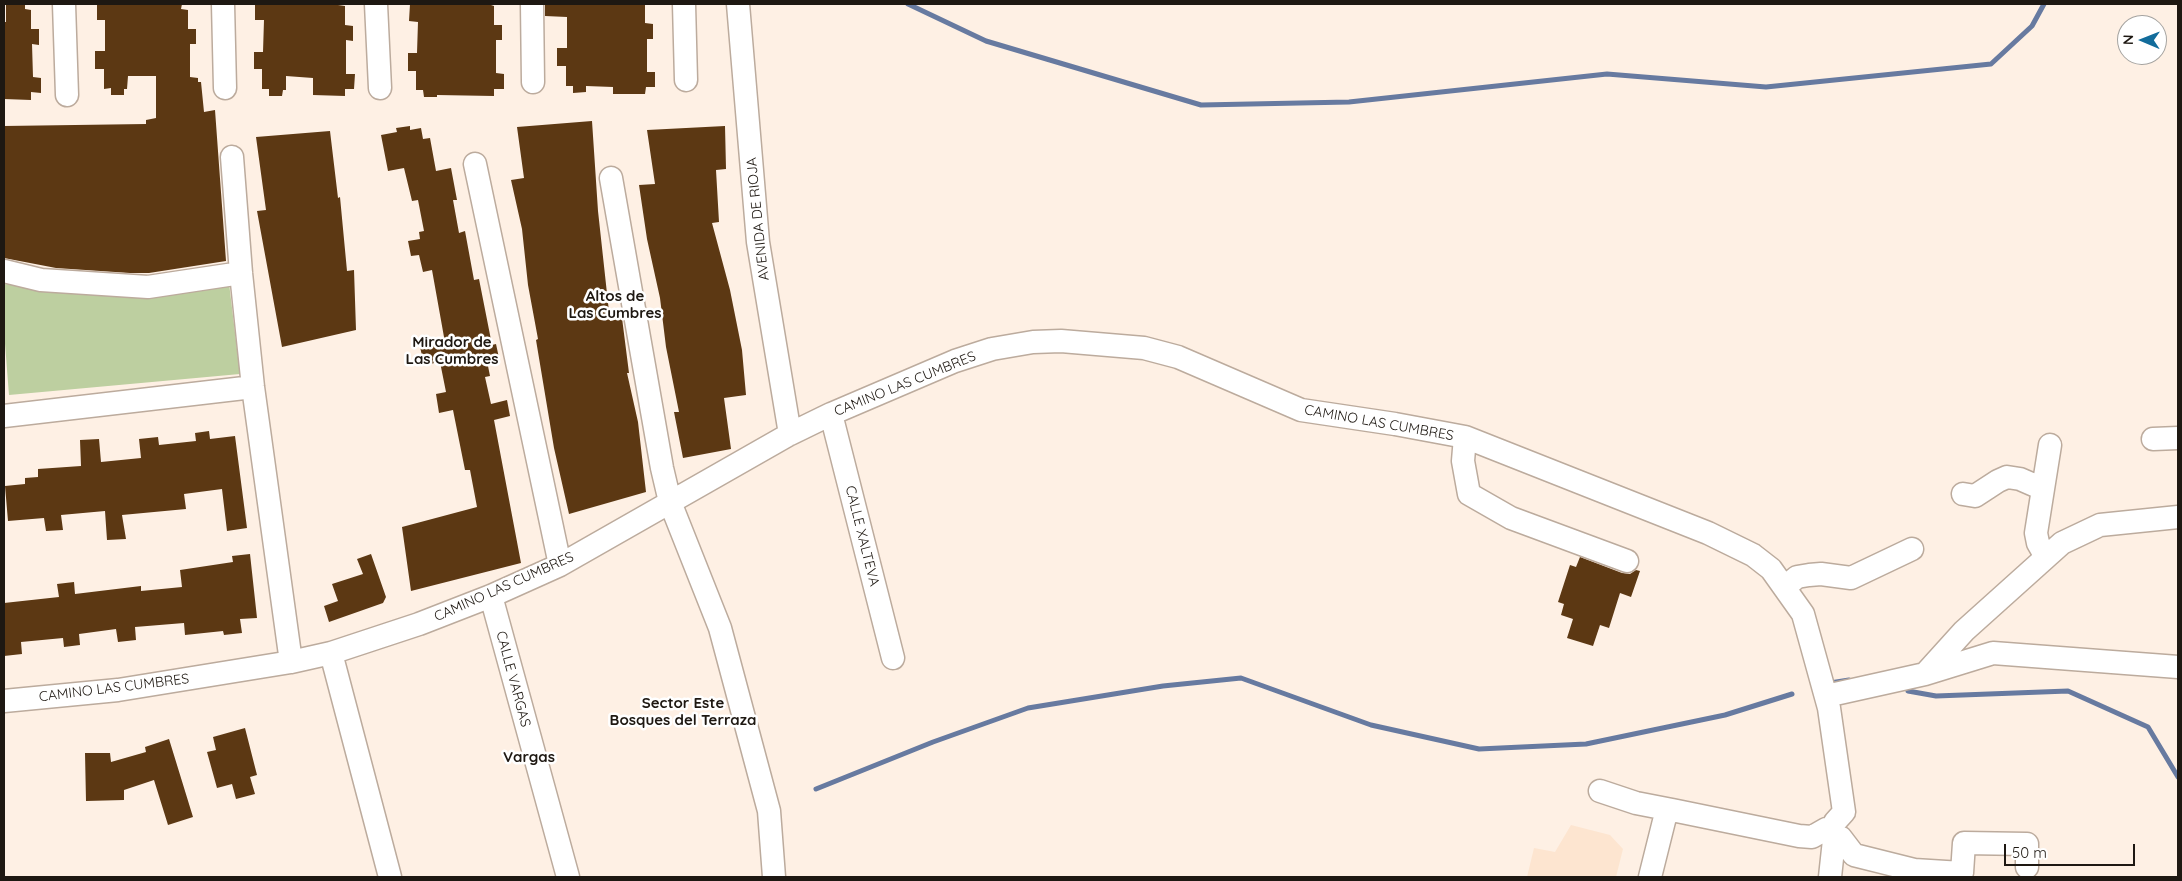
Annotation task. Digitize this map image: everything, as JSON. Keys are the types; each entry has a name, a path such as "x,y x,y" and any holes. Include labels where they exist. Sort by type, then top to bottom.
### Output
{"street":[{"path":"64,4 67,95"},
{"path":"223,4 225,88"},
{"path":"376,4 380,88"},
{"path":"532,4 532,82"},
{"path":"684,4 686,80"},
{"name":"AVENIDA DE RIOJA","path":"738,4 758,242 790,434"},
{"path":"232,157 241,273 254,388 291,662"},
{"path":"475,164 560,565"},
{"path":"611,178 662,468 670,502 720,628 769,811 774,877"},
{"path":"4,271 41,280 148,287 241,273"},
{"name":"CAMINO LAS CUMBRES","path":"4,701 118,690 291,662 331,653 419,624 490,596 560,565 790,434 831,414 955,361 992,349 1033,342 1061,341 1144,348 1178,357 1300,410 1395,424 1465,437 1708,533 1753,555 1771,570 1803,614 1826,696 1844,812 1834,832"},
{"path":"4,416 254,388"},
{"name":"CALLE XALTEVA","path":"831,414 893,658"},
{"path":"1465,437 1464,461 1469,494 1511,518 1627,561"},
{"path":"2153,440 2178,438"},
{"path":"2046,557 2038,543 2036,533 2050,445"},
{"path":"1962,494 1975,496 1998,481 2008,478 2020,479 2043,489"},
{"path":"1926,674 1964,631 2062,543 2100,525 2178,516"},
{"path":"1785,587 1797,577 1810,575 1821,574 1851,578 1912,549"},
{"name":"CALLE VARGAS","path":"490,596 568,877"},
{"path":"331,653 390,877"},
{"path":"1826,696 1926,674 1993,653 2178,666"},
{"path":"1600,791 1636,803 1799,836 1812,837 1834,832"},
{"path":"1650,877 1666,817 1672,810"},
{"path":"1834,832 1854,855 1912,874 1962,873 1964,843 2027,844 2026,867"},
{"path":"1830,877 1834,832"}],"shaded area":[{"path":"1571,825 1610,835 1623,849 1616,877 1527,877 1534,848 1555,852"}],"green space":[{"path":"229,283 240,374 9,395 4,331 4,284 85,292"}],"building":[{"path":"6,4 25,4 25,9 31,10 31,29 39,29 39,45 32,44 33,77 41,78 41,93 31,92 31,100 4,99 4,22 6,22"},
{"path":"97,4 182,4 181,9 188,10 188,29 196,29 196,44 190,44 190,77 198,78 198,82 201,82 204,112 215,110 226,261 149,273 130,273 56,268 4,258 4,126 146,124 146,120 156,118 156,76 128,76 127,89 124,89 124,95 111,95 111,88 104,89 104,69 95,69 95,51 105,51 105,20 97,20"},
{"path":"255,4 338,4 345,6 345,25 353,26 353,41 346,40 346,74 355,74 354,89 345,89 345,96 313,95 313,78 286,76 286,90 283,90 282,96 269,96 269,89 262,89 262,69 254,69 254,52 263,52 264,20 255,20"},
{"path":"410,4 488,4 494,6 494,25 502,25 502,40 496,40 496,73 504,74 504,89 494,89 494,96 437,95 437,97 424,97 423,90 416,90 416,71 408,71 408,53 417,53 418,22 409,21"},
{"path":"545,4 645,4 645,23 653,24 653,39 647,39 647,72 655,72 655,87 646,87 645,94 613,94 613,87 586,86 586,92 573,93 573,86 566,86 566,66 557,66 557,48 567,48 567,17 545,16"},
{"path":"592,121 598,211 610,321 622,318 629,373 627,373 638,422 646,492 569,514 554,448 536,340 538,339 528,285 522,229 511,180 524,178 517,127"},
{"path":"410,126 410,130 421,128 423,139 430,138 436,171 451,168 457,200 453,200 459,233 465,231 474,280 479,279 492,345 496,344 499,358 487,361 490,376 485,377 491,404 507,400 510,416 494,420 521,563 411,591 402,527 477,507 470,470 465,470 453,410 439,413 436,394 446,392 440,362 424,365 419,342 444,337 432,270 423,272 419,255 411,256 408,241 420,239 419,232 424,231 418,200 412,201 404,168 388,171 381,135 397,132 396,128"},
{"path":"725,126 726,169 716,170 719,222 712,223 730,290 742,350 746,395 724,398 731,449 683,458 674,412 679,412 666,347 660,298 647,239 639,185 655,184 647,130"},
{"path":"330,131 338,198 340,197 347,271 354,270 356,330 282,347 257,211 266,210 256,137"},
{"path":"209,431 210,439 235,436 247,528 227,531 222,489 184,494 186,509 122,515 126,539 107,540 105,511 61,515 63,530 46,531 44,518 8,521 5,486 25,484 25,478 38,477 38,469 81,466 80,440 99,439 101,462 141,458 139,439 158,437 159,445 196,441 195,433"},
{"path":"250,554 257,618 240,619 242,633 224,635 223,631 185,635 184,623 135,627 136,640 118,642 116,629 79,634 80,645 64,647 63,638 21,642 22,654 4,656 4,603 59,597 57,584 74,582 75,594 141,586 141,591 182,587 180,570 233,562 232,556"},
{"path":"371,554 386,597 383,603 329,622 324,606 338,601 332,584 363,574 357,559"},
{"path":"1580,557 1622,573 1630,574 1636,570 1640,571 1631,597 1620,593 1609,628 1600,625 1593,646 1567,638 1573,619 1561,615 1564,604 1558,602 1570,565 1576,567"},
{"path":"245,728 257,775 250,777 255,794 236,799 232,784 217,788 207,752 216,750 213,737"},
{"path":"169,739 193,817 168,825 154,780 124,790 124,800 86,801 85,753 110,753 111,762 146,752 145,747"}],"waterway":[{"path":"908,4 986,41 1201,105 1349,102 1607,74 1766,87 1991,64 2032,26 2044,4"},
{"path":"816,789 933,742 1028,708 1163,686 1241,678 1371,725 1479,749 1586,744 1725,715 1792,694"},
{"path":"1830,683 1849,680"},
{"path":"1908,691 1936,696 2068,691 2148,727 2178,777"}],"district":[{"name":"Altos de Las Cumbres","path":"615,304"},
{"name":"Mirador de Las Cumbres","path":"452,350"},
{"name":"Sector Este Bosques del Terraza","path":"683,712"},
{"name":"Vargas","path":"529,757"}]}
